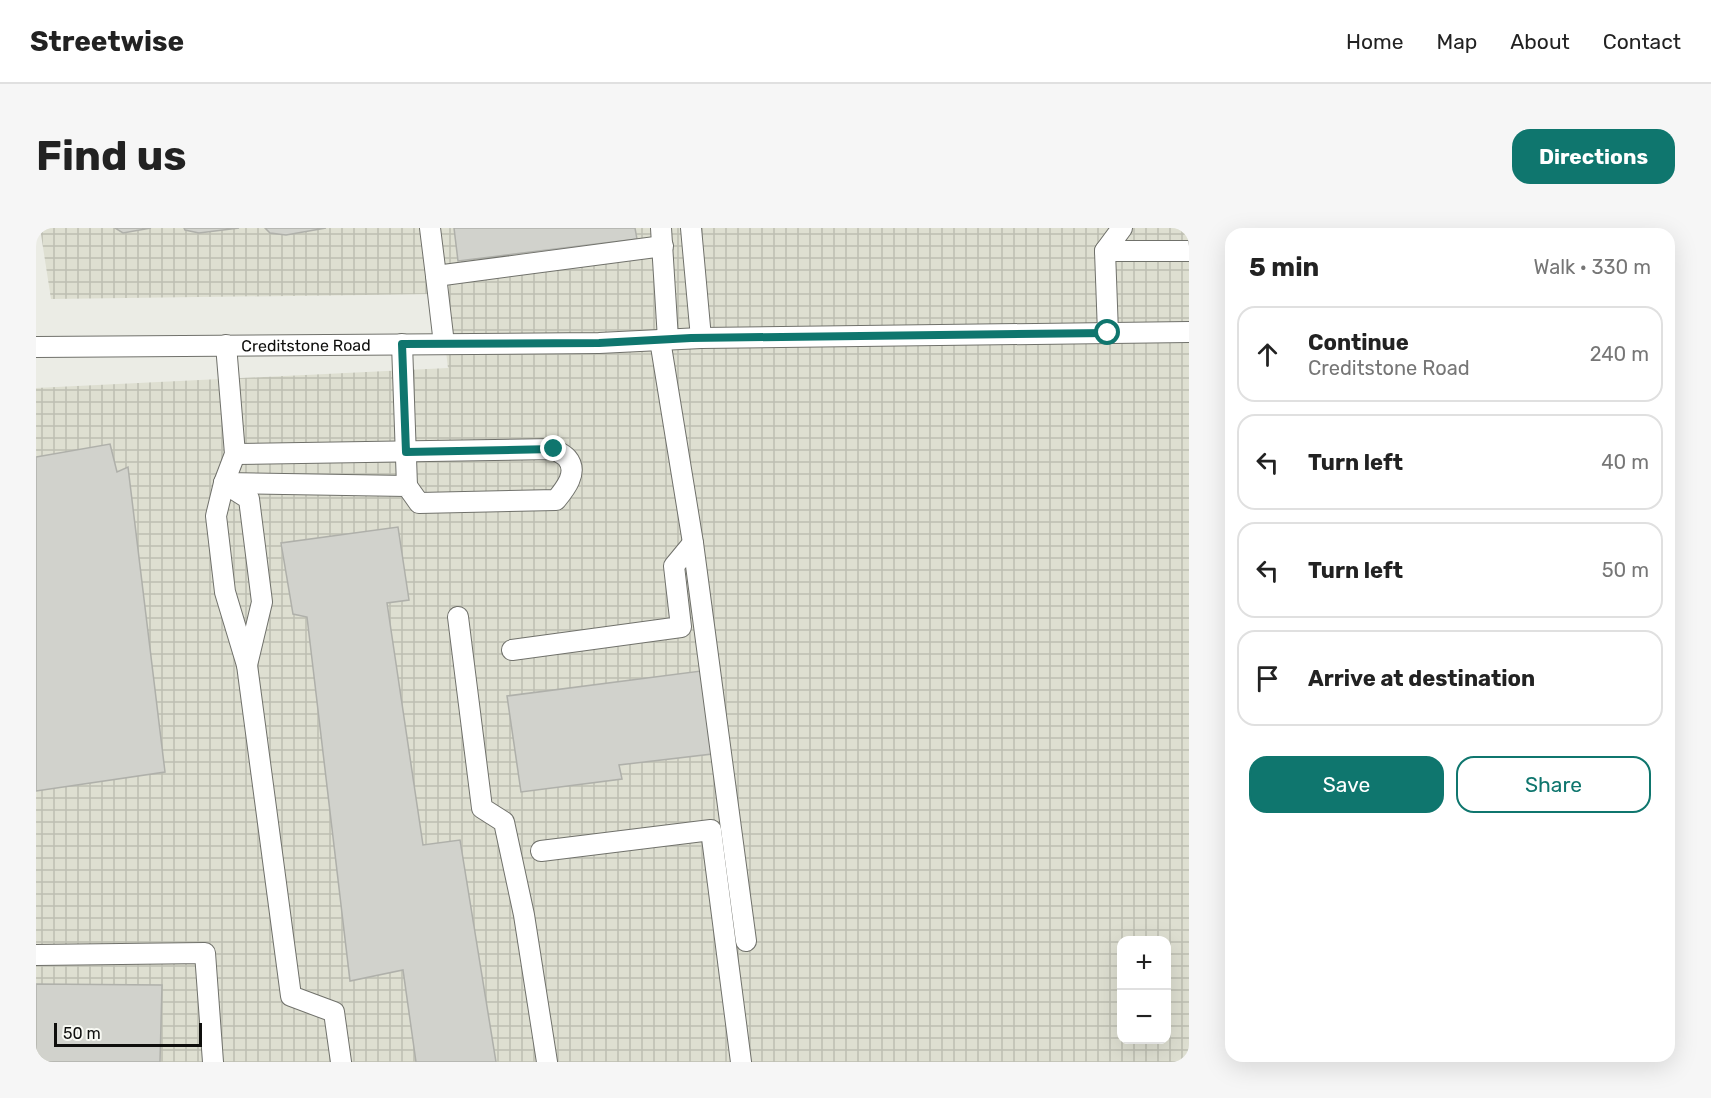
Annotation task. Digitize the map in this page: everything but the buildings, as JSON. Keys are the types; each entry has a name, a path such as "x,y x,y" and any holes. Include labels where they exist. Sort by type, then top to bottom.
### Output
{"street":[{"path":"430,228 444,344"},
{"path":"691,228 701,338"},
{"path":"1108,333 1105,251 1122,228"},
{"path":"436,276 662,237 664,340 746,941"},
{"path":"1105,251 1189,250"},
{"name":"Creditstone Road","path":"36,348 599,343 701,338 1189,332"},
{"path":"235,454 406,452 554,449 568,458 572,469 566,487 556,500 419,504 407,486 406,452 402,344"},
{"path":"226,345 235,454 224,483 216,516 225,592 247,665 291,996 334,1012 341,1062"},
{"path":"224,483 407,486"},
{"path":"224,483 249,499 262,602 247,665"},
{"path":"512,650 681,627 674,566 693,543"},
{"path":"458,617 482,808 504,822 524,915 547,1062"},
{"path":"541,851 711,830 741,1062"},
{"path":"36,955 205,953 213,1062"}],"shaded area":[{"path":"40,228 1189,228 1189,1062 36,1062 36,388 448,368 439,294 51,299"}],"route":[{"path":"554,449 406,452 402,344 599,343 691,338 1108,333"}]}
